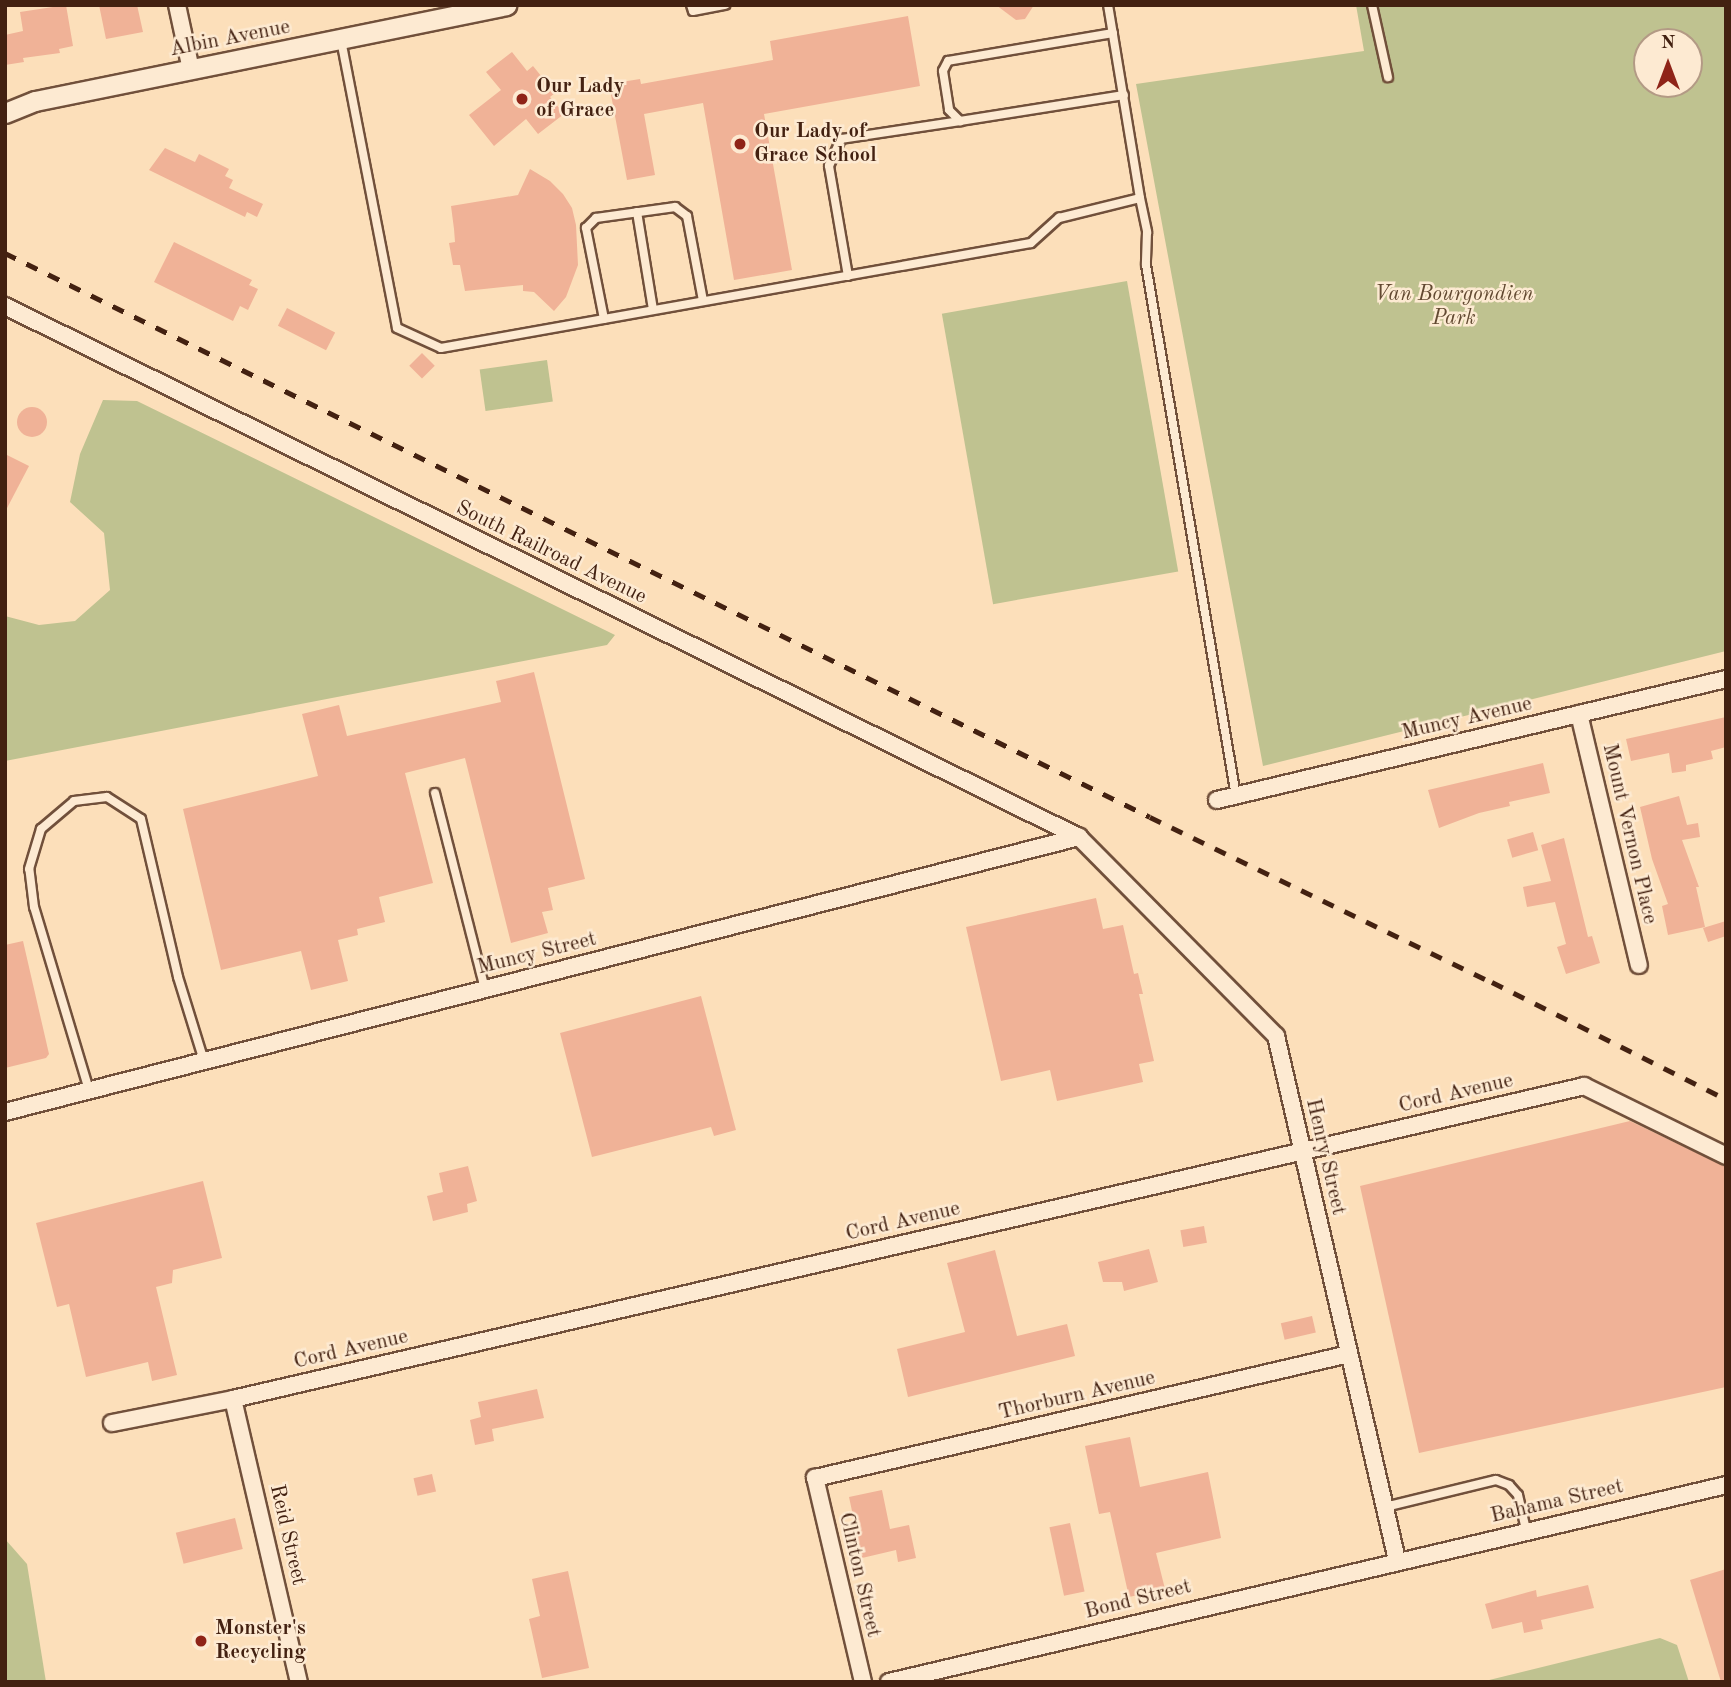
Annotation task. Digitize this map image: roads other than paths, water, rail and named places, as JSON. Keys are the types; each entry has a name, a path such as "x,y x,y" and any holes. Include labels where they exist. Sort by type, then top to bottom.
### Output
{"street":[{"path":"177,5 191,70"},
{"name":"Albin Avenue","path":"5,113 35,101 506,5"},
{"name":"South Railroad Avenue","path":"5,306 1079,837"},
{"name":"Muncy Avenue","path":"1217,800 1726,679"},
{"name":"Mount Vernon Place","path":"1579,714 1639,965"},
{"name":"Muncy Street","path":"5,1112 1079,837"},
{"name":"Henry Street","path":"1079,837 1276,1036 1397,1560"},
{"name":"Cord Avenue","path":"233,1399 1584,1086 1726,1156"},
{"name":"Thorburn Avenue","path":"815,1478 1349,1354"},
{"path":"112,1423 233,1399"},
{"name":"Reid Street","path":"233,1399 299,1682"},
{"name":"Clinton Street","path":"815,1478 863,1682"},
{"name":"Bahama Street","path":"1397,1560 1726,1485"},
{"name":"Bond Street","path":"889,1682 1397,1560"}],"lane":[{"path":"691,5 693,11 725,5"},
{"path":"1108,5 1147,232 1146,265 1236,796"},
{"path":"1372,5 1388,77"},
{"path":"960,121 949,110 943,71 948,61 1113,33"},
{"path":"341,40 397,328 441,348 1031,243 1059,218 1140,198"},
{"path":"848,276 829,166 841,139 1124,95"},
{"path":"604,319 586,228 596,218 675,207 687,216 703,301"},
{"path":"637,212 653,310"},
{"path":"435,793 485,989"},
{"path":"89,1090 34,907 29,869 41,829 74,801 107,797 141,819 181,989 204,1061"},
{"path":"1385,1507 1496,1480 1509,1485 1518,1495 1527,1530"}],"railway":[{"path":"5,253 1726,1099"}],"place":[{"name":"Our Lady of Grace","path":"522,99"},
{"name":"Our Lady of Grace School","path":"740,144"},
{"name":"Monster's Recycling","path":"201,1641"}],"park label":[{"name":"Van Bourgondien Park","path":"1454,307"}]}
